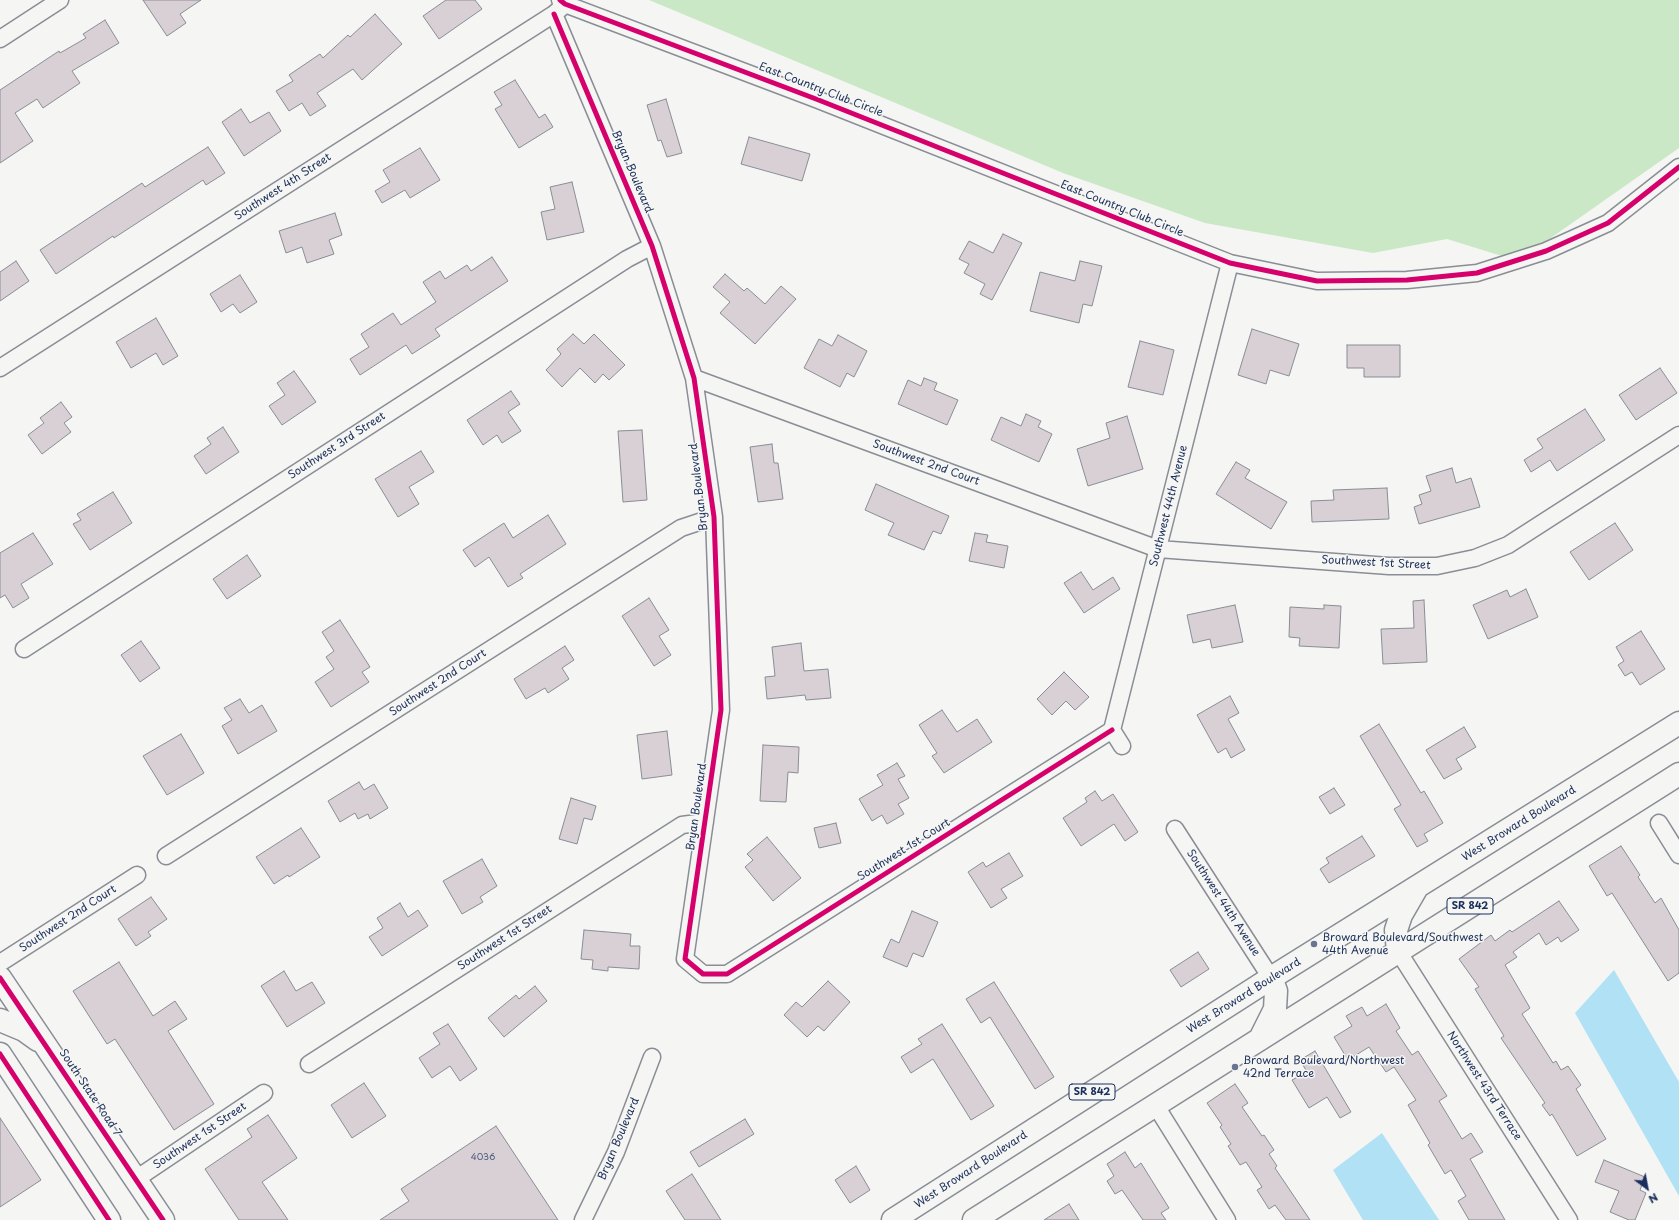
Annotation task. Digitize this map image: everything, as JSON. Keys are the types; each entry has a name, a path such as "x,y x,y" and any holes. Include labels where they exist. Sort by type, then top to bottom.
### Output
{"main road":[{"name":"West Broward Boulevard","path":"893,1220 913,1213 1271,978 1679,723"},
{"name":"SR 842","path":"974,1220 1679,774"},
{"path":"1398,951 1396,930 1401,915 1417,888"},
{"name":"South State Road 7","path":"0,978 163,1220"},
{"path":"1260,1039 1275,1009 1276,991 1271,978"},
{"path":"0,1020 24,1030 47,1047"},
{"path":"0,1054 109,1220"}],"street":[{"path":"0,39 60,0"},
{"name":"Bryan Boulevard","path":"560,6 652,246 694,378 714,517 721,710 685,959 703,974"},
{"name":"East Country Club Circle","path":"560,6 816,99 1230,263 1317,281 1407,280 1477,273 1546,251 1608,223 1679,167"},
{"name":"Southwest 4th Street","path":"0,368 560,6"},
{"name":"Southwest 3rd Street","path":"24,649 627,259 652,246"},
{"name":"Southwest 44th Avenue","path":"1112,730 1230,263"},
{"name":"Southwest 2nd Court","path":"694,378 1158,549"},
{"name":"Southwest 1st Street","path":"1158,549 1389,566 1437,566 1475,558 1508,545 1679,435"},
{"name":"Southwest 2nd Court","path":"166,856 681,528 714,517"},
{"path":"1112,730 1122,746"},
{"name":"Southwest 1st Court","path":"703,974 727,974 1112,730"},
{"name":"Southwest 1st Street","path":"309,1064 682,825 705,822"},
{"path":"1659,823 1679,855"},
{"name":"Southwest 44th Avenue","path":"1176,829 1271,978"},
{"name":"Southwest 2nd Court","path":"0,963 136,875"},
{"name":"Northwest 43rd Terrace","path":"1398,951 1569,1220"},
{"name":"Bryan Boulevard","path":"583,1220 616,1152 652,1057"},
{"name":"Southwest 1st Street","path":"136,1179 264,1093"},
{"path":"1156,1106 1227,1220"}],"green space":[{"path":"649,0 1679,0 1679,148 1518,261 1447,239 1373,253 1205,223 1063,173"}],"water":[{"path":"1614,970 1679,1082 1679,1196 1575,1013"},
{"path":"1382,1133 1439,1220 1363,1220 1333,1170"}],"building":[{"path":"143,0 201,0 180,14 186,23 167,36"},
{"path":"446,0 475,0 482,9 439,39 423,16"},
{"path":"375,14 402,44 362,80 353,69 317,93 326,106 310,116 302,103 289,111 276,91 293,81 289,75 320,54 323,58 348,35 350,37"},
{"path":"105,20 119,43 72,71 80,83 43,108 37,99 15,113 33,141 0,163 0,90 59,51 60,53 86,38 83,34"},
{"path":"515,80 539,118 545,114 553,127 519,148 495,109 502,105 494,92"},
{"path":"666,99 682,153 667,157 661,140 658,141 647,105"},
{"path":"241,109 250,123 269,112 281,131 244,156 222,122"},
{"path":"749,137 810,154 802,181 741,164"},
{"path":"208,147 225,173 206,185 203,180 114,238 113,236 56,274 40,250 142,183 145,187"},
{"path":"420,148 440,180 410,198 405,190 382,203 375,191 390,182 383,170"},
{"path":"572,182 584,232 547,240 541,212 555,209 550,187"},
{"path":"335,213 342,235 329,240 334,254 307,263 302,247 286,253 279,231"},
{"path":"1003,234 1022,243 992,300 980,294 985,284 964,273 969,264 959,259 969,241 993,253"},
{"path":"492,257 508,281 435,329 440,336 412,354 406,345 360,375 350,359 369,347 361,334 393,313 401,325 436,302 423,282 440,271 445,279 467,265 471,271"},
{"path":"16,261 29,281 0,301 0,272"},
{"path":"1080,261 1102,266 1092,306 1083,304 1079,323 1030,311 1040,272 1075,281"},
{"path":"725,274 744,291 747,288 765,304 781,286 796,299 755,344 720,313 730,302 713,287"},
{"path":"240,275 257,302 240,313 233,304 221,312 210,294"},
{"path":"156,318 178,356 163,365 156,353 131,368 116,342"},
{"path":"1252,329 1299,344 1289,376 1270,370 1266,384 1238,375"},
{"path":"573,334 584,344 594,334 625,365 609,380 603,374 595,383 580,368 562,387 546,370 561,354 557,349"},
{"path":"838,335 867,351 854,377 847,373 840,387 804,368 819,339 832,346"},
{"path":"1140,341 1174,350 1163,395 1128,387"},
{"path":"1347,345 1400,345 1400,377 1364,377 1364,368 1347,368"},
{"path":"1660,368 1677,393 1636,420 1619,395"},
{"path":"294,371 316,402 282,425 269,406 285,395 277,383"},
{"path":"924,378 937,383 934,390 958,400 947,425 898,404 908,380 921,386"},
{"path":"511,391 520,404 508,412 521,431 502,443 497,435 483,445 467,420"},
{"path":"61,402 72,417 64,423 71,432 42,454 28,435 44,423 40,418"},
{"path":"1585,409 1605,440 1557,471 1550,460 1531,472 1524,460 1543,448 1537,439"},
{"path":"1026,414 1041,421 1038,427 1052,434 1039,462 991,440 1001,417 1021,426"},
{"path":"1127,416 1143,469 1088,486 1077,449 1110,438 1106,423"},
{"path":"223,427 239,452 206,474 194,456 211,444 207,438"},
{"path":"642,430 647,500 623,502 618,431"},
{"path":"772,444 774,463 778,463 783,499 758,502 750,447"},
{"path":"421,451 434,472 409,487 419,504 398,517 375,479"},
{"path":"1236,462 1250,470 1245,478 1287,502 1271,529 1216,494"},
{"path":"1452,468 1456,483 1471,478 1480,507 1419,524 1414,507 1422,504 1419,495 1431,491 1426,476"},
{"path":"876,484 949,516 941,534 933,531 924,550 888,535 894,523 865,510"},
{"path":"1387,488 1389,519 1312,522 1311,501 1334,500 1333,490"},
{"path":"113,492 132,523 90,550 73,524 81,520 77,514"},
{"path":"548,515 566,544 520,574 523,578 508,587 489,557 475,567 463,550 504,523 513,538"},
{"path":"1615,523 1633,550 1589,580 1570,552"},
{"path":"33,533 53,564 21,584 29,598 13,608 5,595 0,598 0,553"},
{"path":"975,533 988,535 986,542 1008,546 1004,568 969,561"},
{"path":"247,555 261,576 227,599 213,579"},
{"path":"1081,572 1093,590 1113,577 1120,589 1084,613 1064,583"},
{"path":"1526,589 1538,617 1488,639 1473,605 1507,590 1510,597"},
{"path":"649,598 669,630 659,636 671,655 654,666 622,616"},
{"path":"1424,600 1427,662 1383,664 1381,629 1414,628 1413,601"},
{"path":"1235,605 1243,642 1212,648 1210,639 1193,643 1187,615"},
{"path":"1324,605 1341,606 1339,648 1299,646 1300,638 1289,637 1290,607 1324,609"},
{"path":"340,620 370,667 362,672 369,682 331,707 315,682 334,669 326,657 334,651 322,632"},
{"path":"1641,631 1665,669 1640,685 1632,672 1625,676 1618,665 1624,661 1616,647"},
{"path":"141,641 160,668 140,682 121,655"},
{"path":"801,643 804,671 828,669 831,698 806,700 805,695 767,699 765,677 775,676 772,647"},
{"path":"565,646 574,660 562,668 569,679 548,693 545,688 526,699 514,679"},
{"path":"1064,672 1089,697 1075,710 1066,701 1052,715 1037,699"},
{"path":"1230,696 1239,713 1228,719 1245,750 1231,758 1226,748 1218,753 1197,715"},
{"path":"240,699 249,713 262,705 277,731 238,754 222,726 232,720 224,708"},
{"path":"942,710 957,732 977,719 992,742 944,773 932,756 937,753 919,725"},
{"path":"1379,724 1421,793 1424,791 1443,823 1424,834 1428,841 1417,847 1394,809 1401,805 1360,736"},
{"path":"1464,727 1476,747 1456,759 1462,769 1444,779 1426,750"},
{"path":"667,731 672,775 642,779 637,735"},
{"path":"181,734 204,773 167,795 143,756"},
{"path":"763,745 799,747 798,773 788,772 786,802 760,801"},
{"path":"897,763 905,776 898,779 909,798 898,804 904,814 887,824 882,815 872,821 859,799 883,785 877,775"},
{"path":"359,782 364,790 374,784 388,808 370,819 368,814 358,819 355,813 340,822 328,801"},
{"path":"1334,788 1345,805 1330,814 1319,797"},
{"path":"1095,791 1102,801 1113,794 1138,832 1125,841 1114,824 1081,846 1063,818 1087,802 1085,798"},
{"path":"571,798 596,806 592,820 584,818 577,844 559,839"},
{"path":"836,823 841,843 819,848 814,828"},
{"path":"301,828 320,857 289,877 288,875 274,884 256,857"},
{"path":"1362,836 1375,856 1329,883 1320,869 1329,863 1326,858"},
{"path":"767,837 801,878 773,901 745,867 753,860 747,854"},
{"path":"1621,846 1640,875 1638,877 1655,903 1661,898 1679,930 1679,973 1668,981 1612,893 1607,896 1589,866"},
{"path":"1009,853 1023,876 1001,889 1007,898 991,908 968,872 983,862 986,867"},
{"path":"482,859 497,886 480,897 483,902 462,914 443,881"},
{"path":"151,897 167,919 148,932 151,936 136,946 118,919"},
{"path":"1559,901 1579,930 1561,942 1558,937 1546,945 1539,933 1513,952 1517,957 1505,965 1530,1008 1522,1014 1553,1063 1556,1061 1561,1070 1568,1066 1581,1085 1576,1089 1606,1139 1577,1156 1552,1114 1550,1116 1542,1105 1545,1103 1501,1038 1504,1036 1475,989 1479,987 1459,959 1491,935 1495,941 1510,930 1512,932"},
{"path":"400,903 408,917 418,910 428,926 382,956 369,937 383,928 377,918"},
{"path":"912,911 938,922 923,957 913,953 907,967 883,957 891,939 899,943"},
{"path":"584,930 631,934 630,946 640,946 639,969 608,967 608,971 592,969 593,960 581,959"},
{"path":"1198,952 1209,969 1181,987 1170,970"},
{"path":"119,962 153,1016 175,1001 187,1019 168,1031 214,1104 174,1130 115,1039 107,1044 73,991"},
{"path":"284,971 296,991 312,982 325,1003 287,1027 261,986"},
{"path":"828,981 850,1002 824,1031 818,1026 807,1037 784,1015 796,1002 802,1007"},
{"path":"994,982 1054,1077 1035,1089 990,1017 981,1023 966,999"},
{"path":"535,986 547,1001 504,1037 488,1018 516,995 519,999"},
{"path":"1386,1004 1400,1028 1396,1031 1412,1055 1418,1051 1447,1096 1439,1101 1462,1139 1471,1133 1483,1152 1470,1159 1505,1220 1469,1220 1458,1201 1466,1196 1451,1170 1445,1174 1428,1145 1430,1143 1408,1105 1416,1100 1394,1067 1386,1072 1369,1047 1348,1060 1334,1037 1352,1026 1346,1016 1362,1007 1367,1016"},
{"path":"448,1024 477,1069 460,1081 450,1066 432,1078 419,1058 440,1044 433,1033"},
{"path":"942,1024 994,1106 971,1120 933,1059 911,1073 901,1057 922,1044 918,1039"},
{"path":"1315,1051 1351,1112 1340,1118 1327,1097 1309,1108 1292,1080 1307,1072 1300,1060"},
{"path":"364,1083 386,1116 352,1138 331,1105"},
{"path":"1235,1084 1248,1103 1242,1107 1262,1136 1264,1135 1274,1150 1269,1154 1277,1166 1275,1168 1310,1220 1286,1220 1275,1205 1269,1209 1257,1190 1262,1187 1246,1162 1240,1165 1228,1146 1231,1144 1220,1127 1222,1125 1207,1103"},
{"path":"268,1115 297,1158 262,1182 288,1220 239,1220 205,1169 252,1137 247,1129"},
{"path":"0,1118 41,1180 0,1207"},
{"path":"745,1119 754,1134 699,1167 690,1152"},
{"path":"496,1126 558,1220 380,1220 409,1201 401,1189"},
{"path":"1125,1152 1135,1168 1141,1163 1169,1208 1161,1213 1166,1220 1143,1220 1122,1190 1115,1194 1107,1181 1114,1176 1107,1164"},
{"path":"1604,1160 1645,1177 1640,1190 1646,1193 1635,1220 1629,1220 1610,1212 1619,1191 1595,1182"},
{"path":"856,1166 870,1190 850,1203 835,1180"},
{"path":"692,1174 721,1220 685,1220 666,1191"},
{"path":"1069,1204 1079,1220 1044,1220"}],"cycle path":[{"path":"560,0 565,4 816,99 1230,263 1317,281 1407,280 1477,273 1546,251 1608,223 1679,167"},
{"path":"554,14 652,246 694,378 714,517 721,710 685,959 703,974 727,974 1112,730"},
{"path":"0,978 163,1220"},
{"path":"0,1054 109,1220"}],"place":[{"name":"Broward Boulevard/Southwest 44th Avenue","path":"1314,944"},
{"name":"Broward Boulevard/Northwest 42nd Terrace","path":"1235,1067"}]}
